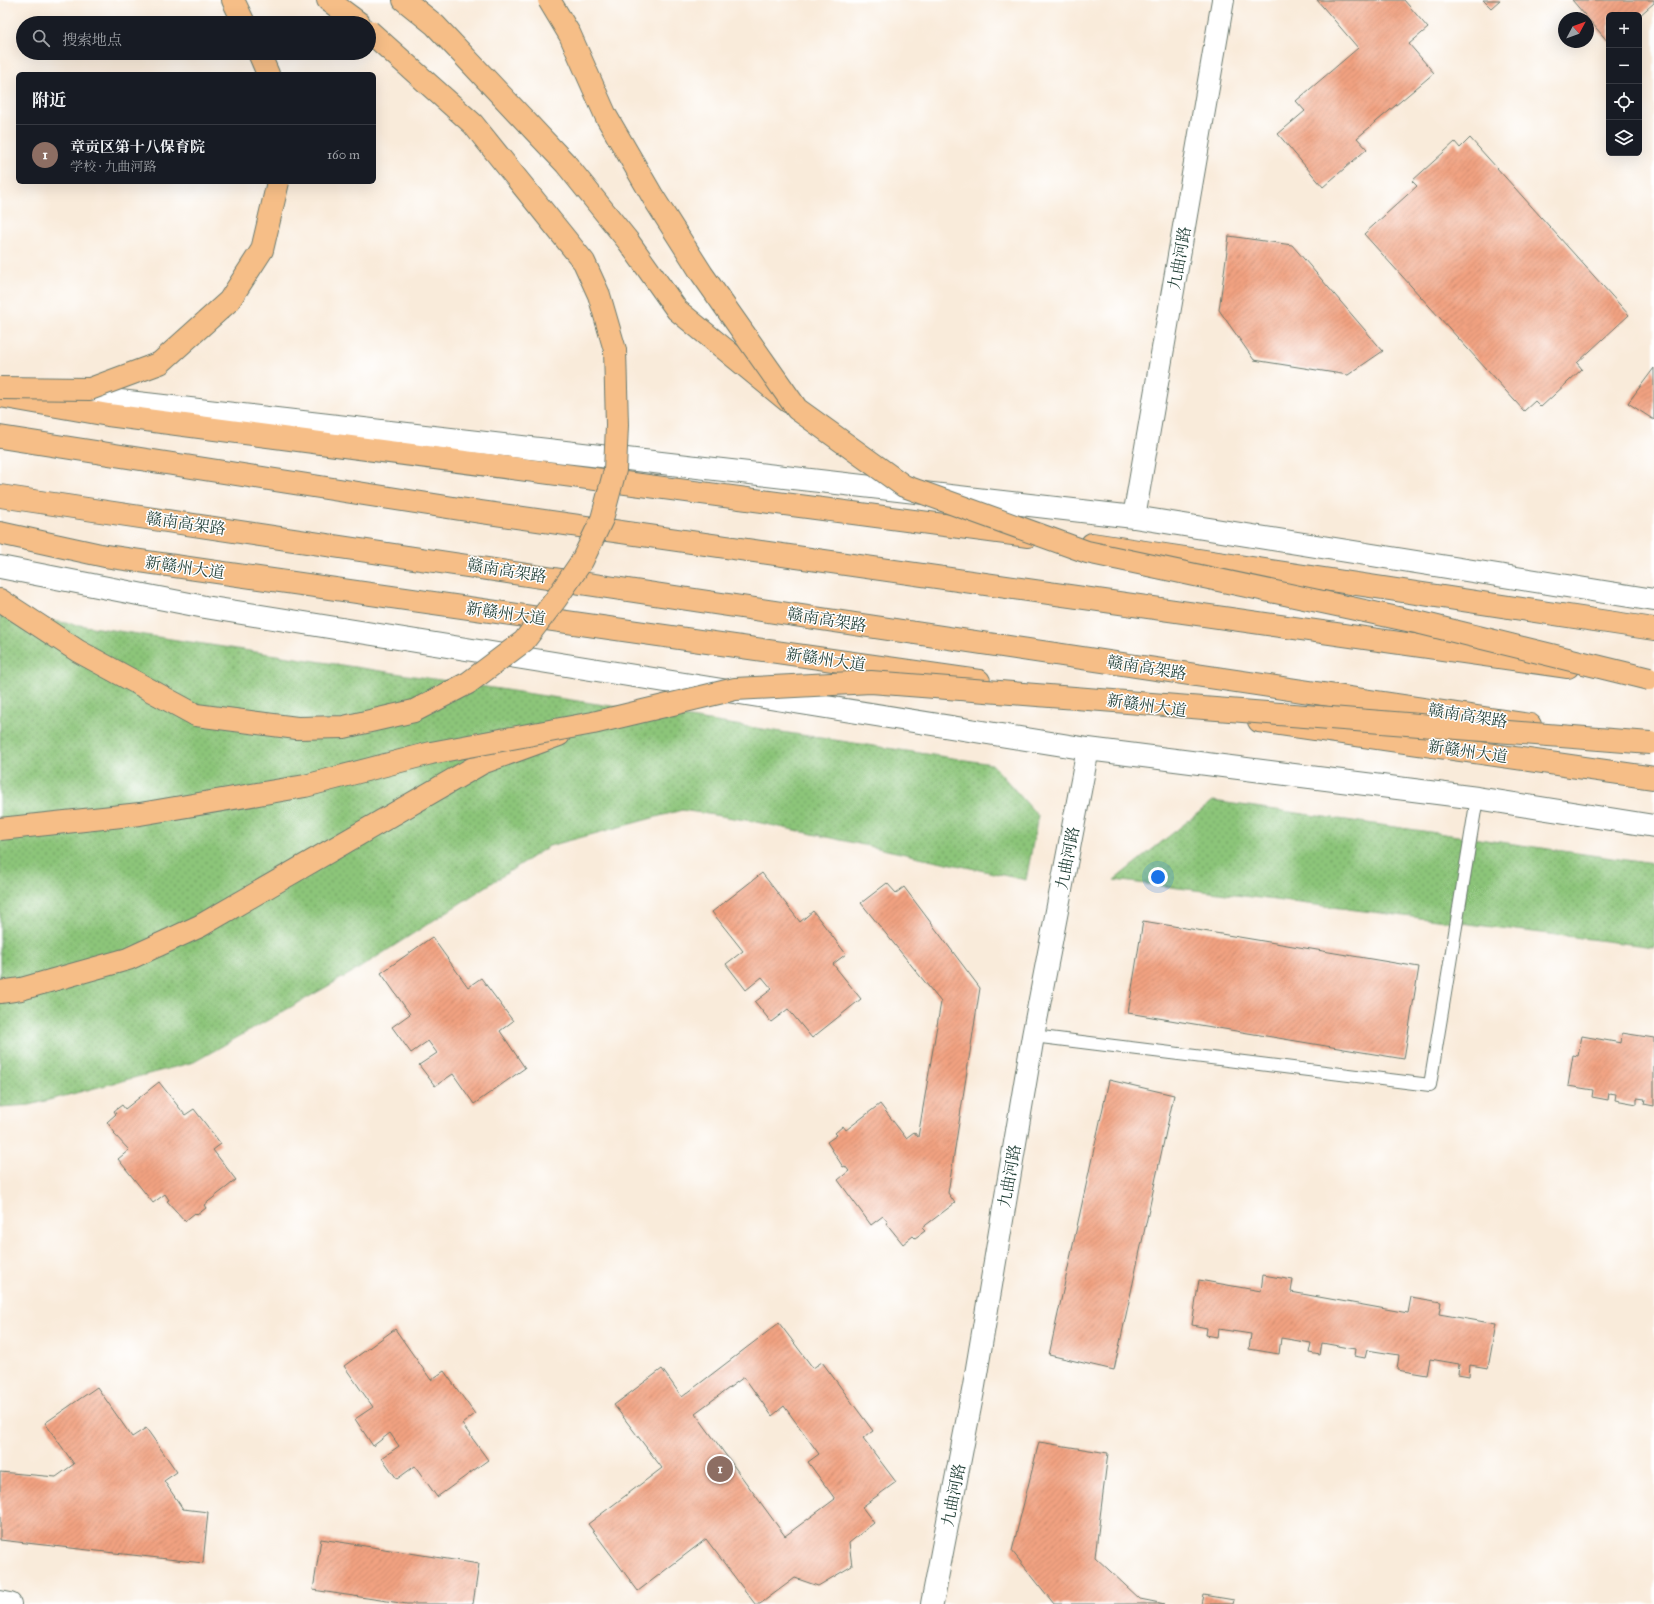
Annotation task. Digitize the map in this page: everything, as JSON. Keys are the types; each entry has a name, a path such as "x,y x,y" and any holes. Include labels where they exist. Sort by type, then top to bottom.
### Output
{"main road":[{"path":"233,0 241,16"},
{"path":"328,0 350,16"},
{"path":"404,0 435,26 566,164 628,241 677,310 797,409 904,486 1087,552 1421,623 1652,679"},
{"path":"549,0 570,35 606,116 653,197 702,274 797,409"},
{"path":"0,600 78,651 196,715 297,728 344,727 414,711 468,683 524,641 582,561 602,519 615,470 617,425 615,350 599,295 584,262 473,124 376,36"},
{"path":"262,60 267,72"},
{"path":"0,387 90,389 160,363 229,301 262,250 278,184"},
{"path":"0,396 108,415 1108,546 1654,629"},
{"path":"0,437 468,510 1652,679"},
{"name":"赣南高架路","path":"0,496 1652,743"},
{"name":"新赣州大道","path":"0,533 105,556 1654,778"},
{"path":"0,829 140,814 305,786 431,752 593,723 735,689 871,682 1652,743"},
{"path":"0,992 20,989 128,959 200,926 482,763 593,723"}],"street":[{"name":"九曲河路","path":"1134,517 1223,0"},
{"path":"0,387 1134,517 1654,600"},
{"path":"0,567 205,607 1088,749 1477,798 1654,826"},
{"name":"九曲河路","path":"932,1604 974,1386 1033,1036 1088,749"},
{"path":"0,1602 10,1604"}],"lane":[{"path":"1033,1036 1430,1085 1477,798"}],"green space":[{"path":"0,613 992,764 1038,816 1026,880 752,821 682,810 549,846 358,969 194,1062 30,1105 0,1107"},
{"path":"1213,801 1654,864 1654,947 1114,880"}],"building":[{"path":"1317,0 1404,0 1428,28 1409,44 1434,73 1357,138 1367,149 1323,187 1278,134 1305,111 1296,101 1358,48"},
{"path":"1483,0 1500,0 1491,8"},
{"path":"1572,0 1654,0 1654,3 1642,13 1642,12 1606,12 1606,40 1594,26 1594,12 1582,12"},
{"path":"1470,138 1629,315 1577,363 1582,369 1541,407 1535,401 1524,411 1364,234 1417,186 1412,181 1455,142 1460,148"},
{"path":"1229,236 1292,245 1383,351 1348,375 1254,360 1219,310"},
{"path":"1654,368 1654,420 1628,403"},
{"path":"762,873 800,922 813,911 846,954 833,964 861,999 812,1038 788,1009 771,1022 755,1002 772,989 762,977 746,990 726,964 743,951 712,912"},
{"path":"887,883 896,893 904,887 980,988 948,1193 955,1203 922,1228 925,1231 915,1238 913,1236 903,1244 886,1223 888,1222 883,1216 871,1225 838,1180 849,1171 845,1166 843,1167 827,1142 837,1135 835,1133 843,1126 846,1130 880,1104 906,1138 914,1132 918,1137 941,1002 861,903"},
{"path":"1143,921 1419,967 1404,1059 1128,1013"},
{"path":"432,937 468,987 481,978 513,1021 500,1031 525,1068 474,1104 453,1074 435,1086 419,1065 437,1053 428,1041 411,1053 392,1027 410,1014 381,973"},
{"path":"1622,1033 1654,1038 1654,1106 1644,1104 1645,1099 1637,1098 1637,1104 1615,1100 1616,1094 1609,1093 1608,1100 1592,1097 1593,1090 1568,1086 1573,1055 1578,1056 1582,1036 1621,1043"},
{"path":"1109,1080 1174,1095 1114,1370 1049,1355"},
{"path":"159,1082 185,1115 194,1109 221,1144 213,1150 236,1180 204,1205 206,1208 197,1215 195,1213 185,1221 167,1201 169,1200 165,1194 153,1203 118,1159 129,1150 114,1134 115,1133 107,1122 116,1114 114,1111 122,1105 125,1109"},
{"path":"1263,1275 1293,1280 1291,1292 1408,1313 1411,1297 1441,1302 1439,1314 1496,1324 1488,1368 1470,1365 1469,1376 1458,1374 1459,1364 1430,1359 1427,1375 1397,1370 1399,1355 1367,1350 1365,1358 1354,1356 1355,1349 1322,1343 1320,1355 1309,1353 1311,1343 1281,1338 1279,1354 1249,1349 1251,1334 1218,1329 1217,1337 1206,1335 1207,1328 1192,1325 1199,1280 1261,1291"},
{"path":"779,1323 813,1368 822,1362 873,1431 863,1438 896,1482 862,1507 874,1523 849,1543 852,1566 818,1586 795,1578 760,1604 755,1604 706,1539 638,1591 588,1524 662,1468 614,1405 662,1369 682,1397","holes":["744,1377 772,1416 784,1406 819,1454 808,1462 835,1499 785,1536 695,1413"]},
{"path":"395,1329 431,1380 444,1371 475,1414 462,1424 488,1460 437,1497 415,1466 397,1479 382,1458 399,1446 390,1433 373,1446 355,1419 373,1407 344,1366"},
{"path":"97,1387 132,1437 146,1428 177,1472 164,1481 183,1509 208,1512 203,1563 0,1540 0,1472 56,1477 74,1464 45,1423"},
{"path":"1039,1442 1108,1453 1095,1557 1140,1599 1165,1604 1054,1604 1012,1551"},
{"path":"321,1539 479,1564 473,1604 407,1604 313,1590"},
{"path":"1204,1595 1234,1600 1233,1604 1202,1604"}],"place":[{"name":"章贡区第十八保育院","path":"720,1469"}]}
